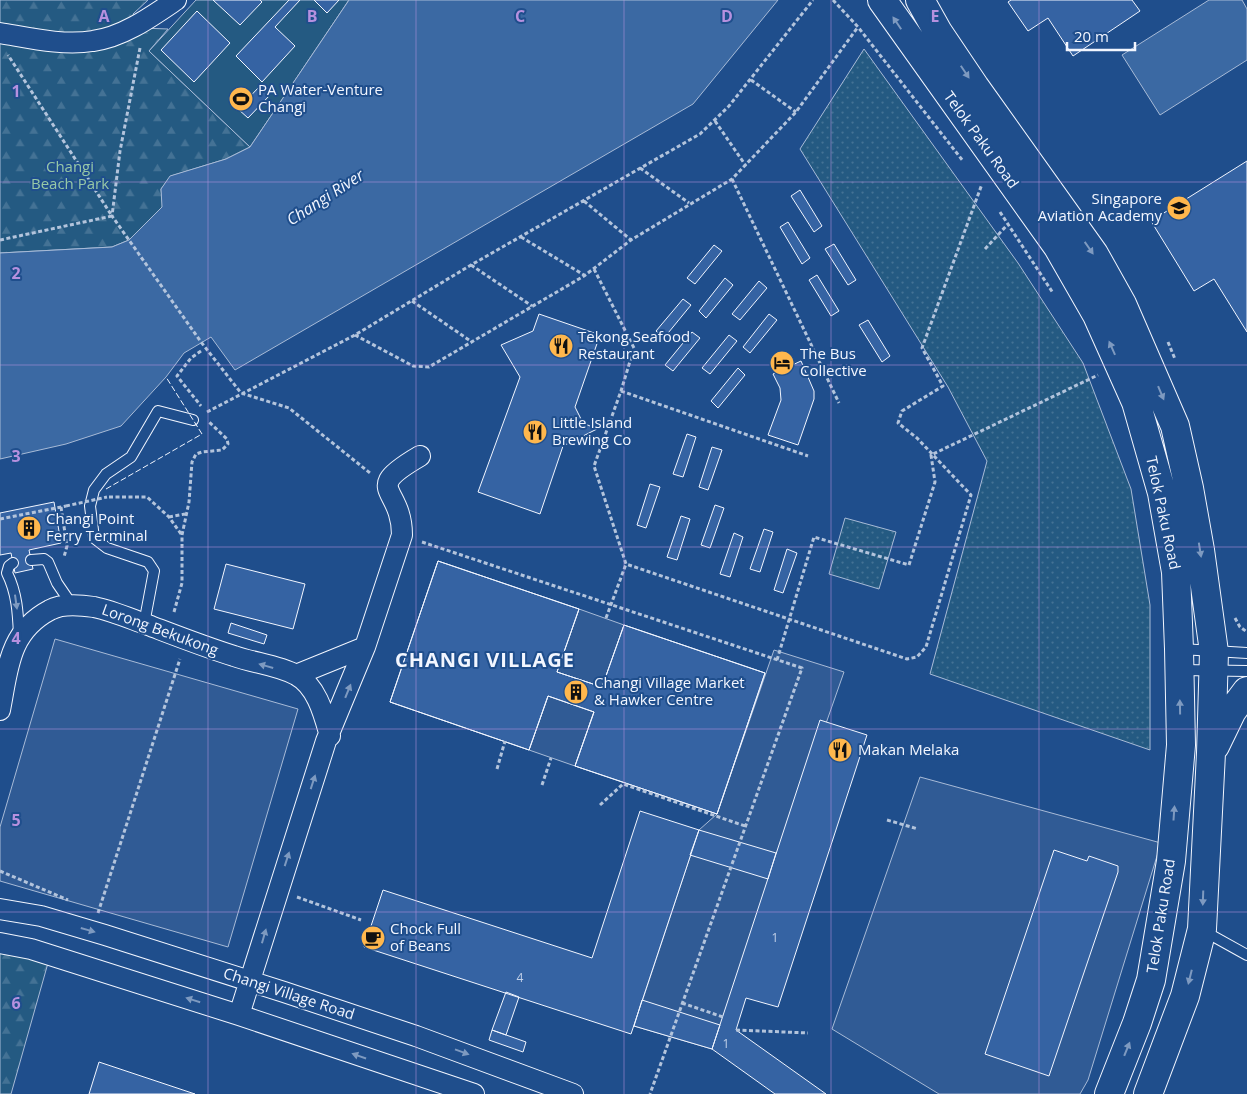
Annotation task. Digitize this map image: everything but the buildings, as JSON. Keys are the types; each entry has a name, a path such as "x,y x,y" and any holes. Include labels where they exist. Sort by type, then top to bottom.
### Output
{"main road":[{"name":"Telok Paku Road","path":"882,0 1058,247 1097,315 1136,402 1162,494 1176,572 1179,659 1181,745 1171,861 1151,980 1137,1024 1109,1094"},
{"name":"Telok Paku Road","path":"920,0 938,32 975,87 1094,254 1122,304 1175,426 1200,550 1213,662 1211,753 1202,929 1185,996 1148,1094"},
{"path":"1211,753 1232,711 1247,691"}],"street":[{"path":"3,42 94,41 132,28 176,0"},
{"path":"240,1015 277,890 326,741 330,736 365,647 402,535 402,518 386,486 393,474 420,456"},
{"name":"Lorong Bekukong","path":"19,636 51,609 72,605 95,607 296,675 310,687 323,710 330,736"},
{"path":"0,710 12,654 19,636"},
{"path":"296,675 365,647"},
{"name":"Changi Village Road","path":"0,909 41,916 105,934 251,981 416,1036 573,1094"},
{"path":"0,943 31,949 240,1015 474,1094"}],"lane":[{"path":"144,624 154,571 148,562 107,548 94,538 90,506 94,490 106,474 131,457 158,411 198,417"},
{"path":"31,560 44,560 48,562 52,574 72,605"},
{"path":"13,563 9,566 7,573 14,585 19,636"},
{"path":"1179,659 1213,662 1247,653"},
{"path":"1179,659 1213,662 1247,671"},
{"path":"1202,929 1247,955"}],"path":[{"path":"198,417 355,335 471,265 700,134 716,121 813,0"},
{"path":"833,0 858,27 964,162"},
{"path":"112,216 120,151 129,113 144,20"},
{"path":"355,335 413,366 429,367 584,276 631,240 732,179 796,112 858,27"},
{"path":"3,42 112,216 201,342 241,393 289,408 386,486"},
{"path":"750,80 796,112"},
{"path":"716,121 746,166"},
{"path":"640,168 690,203"},
{"path":"976,177 987,192"},
{"path":"732,179 839,403"},
{"path":"626,564 789,617 908,660 917,657 926,647 971,495 931,455 917,438 898,423 902,411 943,386 922,348 982,184"},
{"path":"584,201 631,240"},
{"path":"997,208 1054,295"},
{"path":"0,240 112,216"},
{"path":"985,249 1008,224"},
{"path":"521,236 584,276"},
{"path":"471,265 532,306"},
{"path":"594,269 634,348 594,466 626,564 606,618"},
{"path":"412,301 472,342"},
{"path":"201,351 191,358 177,376 206,412"},
{"path":"1100,373 1104,382"},
{"path":"931,455 1096,376"},
{"path":"621,391 808,456"},
{"path":"173,615 182,583 182,535 189,502 192,462 196,454 222,450 228,444 226,439 206,419"},
{"path":"777,660 814,537 909,565 935,482 931,455"},
{"path":"0,519 107,497 146,497 169,517 182,535"},
{"path":"52,574 66,553 61,507"},
{"path":"169,517 185,514"},
{"path":"402,535 802,668 650,1094"},
{"path":"89,909 98,913 141,786 185,639"},
{"path":"497,769 505,741"},
{"path":"542,785 551,758"},
{"path":"600,806 623,784 745,826"},
{"path":"887,820 918,829"},
{"path":"0,871 72,902"},
{"path":"277,890 361,920"},
{"path":"682,1003 723,1017"},
{"path":"736,1030 808,1033"}],"green space":[{"name":"Changi Beach Park","path":"0,0 148,0 133,14 141,28 168,29 149,51 250,147 226,159 171,176 161,189 163,207 129,240 112,247 0,253"},
{"name":"PA Water-Venture Changi","path":"196,0 349,0 250,147 149,51"},
{"path":"864,49 1018,263 1083,363 1131,489 1150,605 1150,750 930,674 987,461 948,387 800,149"},
{"path":"845,518 896,532 879,589 829,574"},
{"path":"0,950 48,963 11,1094 0,1094"}],"shaded area":[{"path":"579,609 624,625 575,766 529,750"},
{"path":"55,639 298,709 228,947 0,881 0,827"},
{"path":"774,650 844,672 712,1049 634,1026 699,830 717,814"},
{"path":"920,777 1161,843 1088,1080 1080,1094 939,1094 832,1029"}],"water":[{"name":"Changi River","path":"349,0 778,0 693,104 235,370 211,337 184,353 166,377 121,426 66,444 0,459 0,253 112,247 129,240 162,207 161,189 170,176 226,159 250,147"},
{"path":"1209,0 1242,0 1247,9 1247,60 1160,115 1122,55"}],"fence":[{"path":"106,489 202,434 166,377"}],"place":[{"name":"PA Water-Venture Changi","path":"241,99"},
{"name":"Singapore Aviation Academy","path":"1179,208"},
{"name":"Tekong Seafood Restaurant","path":"561,346"},
{"name":"The Bus Collective","path":"782,363"},
{"name":"Little Island Brewing Co","path":"535,432"},
{"name":"Changi Point Ferry Terminal","path":"29,528"},
{"name":"Changi Village Market & Hawker Centre","path":"576,692"},
{"name":"Makan Melaka","path":"840,750"},
{"name":"Chock Full of Beans","path":"373,938"}],"district":[{"name":"CHANGI VILLAGE","path":"485,660"}]}
